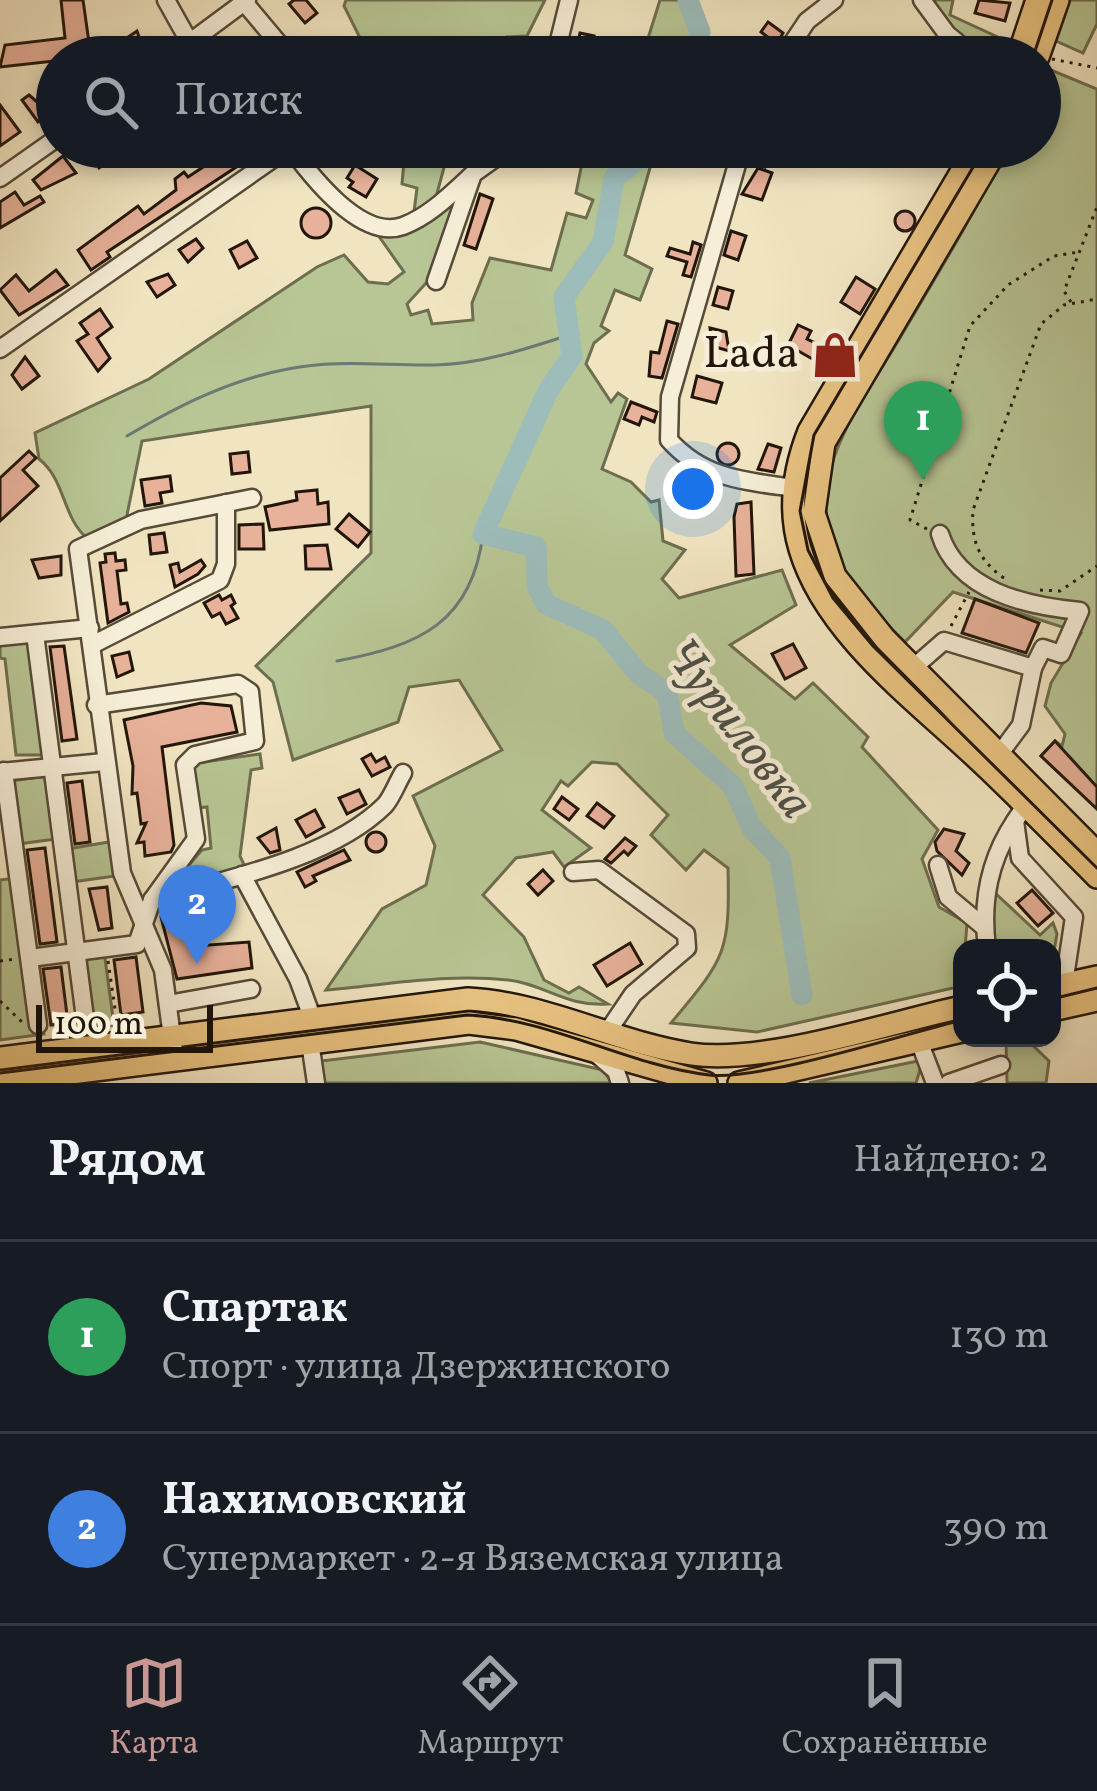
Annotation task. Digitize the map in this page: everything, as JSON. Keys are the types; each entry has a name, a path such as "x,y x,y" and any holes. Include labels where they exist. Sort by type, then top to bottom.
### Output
{"main road":[{"path":"1025,36 1037,0"},
{"path":"1049,36 1058,0"},
{"path":"964,168 809,431 794,488 800,551 821,594 860,644 1097,877"},
{"path":"986,168 824,443 816,471 814,513 835,576 913,668 998,756 1024,806 1097,854"},
{"path":"1061,986 1096,983"},
{"path":"1061,1004 1096,983"},
{"path":"0,1058 483,1000 524,1005 717,1057 953,1009"},
{"path":"0,1082 469,1023 516,1029 706,1083"},
{"path":"739,1083 953,1033"}],"street":[{"path":"166,0 186,36"},
{"path":"560,36 569,0"},
{"path":"797,36 807,21 834,0"},
{"path":"922,0 948,36"},
{"path":"199,36 246,1 274,36"},
{"path":"0,178 36,153"},
{"path":"0,349 260,168"},
{"path":"306,168 362,219 384,228 400,227 430,211 481,168"},
{"path":"736,168 670,397 669,440 690,464 726,478 794,488"},
{"path":"436,280 473,174"},
{"path":"175,1060 163,970 146,922 129,899 122,873 77,549 142,520 252,498"},
{"path":"0,637 91,636 220,580 226,564 226,503"},
{"path":"940,534 946,553 977,581 1007,597 1080,611 1061,654 1043,648 1033,668 1021,725 998,756"},
{"path":"35,634 85,1018"},
{"path":"913,668 944,641 1033,668"},
{"path":"29,958 137,944 152,900 196,839 185,765 195,755 255,741 250,692 238,684 96,705"},
{"path":"33,1026 29,958 7,841 2,771 104,762"},
{"path":"152,900 276,865 344,832 388,802 403,773"},
{"path":"986,939 982,911 997,848 1024,806"},
{"path":"1024,806 1020,858 1074,917 1061,973"},
{"path":"938,865 948,897 984,927"},
{"path":"573,872 599,870 686,934 687,948 632,994 608,1031"},
{"path":"242,874 298,979 312,1017"},
{"path":"277,982 298,979"},
{"path":"167,1004 251,988"},
{"path":"919,1041 935,1083"},
{"path":"310,1042 316,1083"},
{"path":"595,1052 616,1071 620,1083"},
{"path":"949,1083 1001,1065"}],"path":[{"path":"1061,61 1097,68"},
{"path":"1072,303 1064,291 1097,207"},
{"path":"940,534 910,520 970,326 1008,284 1054,256 1079,252"},
{"path":"1015,586 990,568 971,538 973,510 1041,324 1072,303 1097,299"},
{"path":"1036,590 1060,591 1097,566"},
{"path":"944,641 977,581"},
{"path":"106,948 118,1030"},
{"path":"0,1001 33,1026"}],"green space":[{"path":"346,0 545,0 527,36 359,36 344,6"},
{"path":"660,0 696,0 705,36 649,36"},
{"path":"933,0 953,0 950,15 996,36 958,36"},
{"path":"1070,0 1097,0 1097,24 1083,53 1061,43 1058,36"},
{"path":"1061,74 1097,89 1097,809 1041,756 1055,741 1062,746 1065,734 1045,706 1051,683 1081,633 953,592 905,642 849,577 827,518 829,474 844,433 996,168 1061,168"},
{"path":"403,168 444,168 436,197 414,212 417,188 402,184"},
{"path":"581,168 650,168 625,255 652,269 640,300 615,290 601,326 609,331 594,343 586,364 611,402 618,393 627,399 602,469 631,482 651,502 659,500 663,541 685,550 662,579 679,598 782,570 796,605 730,645 795,699 813,683 868,737 862,747 938,830 922,859 939,907 967,923 966,939 953,939 953,988 757,1032 671,1023 720,953 728,919 728,868 704,850 686,870 651,835 668,815 617,764 592,762 568,786 561,781 542,810 591,848 564,867 553,852 516,858 483,895 524,937 544,980 569,993 579,987 608,1004 579,1002 521,982 485,978 326,990 382,909 426,885 435,846 413,796 502,750 459,680 409,687 398,722 293,760 273,682 256,666 371,553 371,406 142,441 126,520 88,539 39,459 35,433 149,379 317,267 344,255 368,282 388,284 404,272 378,235 409,231 459,192 427,282 407,304 411,315 428,310 432,324 473,320 472,303 490,258 551,270 567,213 586,218 593,200 576,193"},
{"path":"30,639 46,755 16,755 5,659 0,658 0,642"},
{"path":"260,754 262,768 251,770 240,856 246,869 170,887 202,850 211,848 207,807 197,808 192,770 197,763"},
{"path":"48,776 56,839 18,844 10,781"},
{"path":"109,842 115,876 72,882 67,849"},
{"path":"23,877 44,1034 0,1040 0,880"},
{"path":"993,891 1040,935 1053,923 1056,939 993,939 989,913"},
{"path":"104,951 114,1025 90,1028 81,954"},
{"path":"480,1042 603,1070 612,1083 324,1083 321,1061"},
{"path":"1006,1047 1034,1047 1049,1061 1046,1083 1007,1083"},
{"path":"923,1060 916,1083 809,1083"}],"building":[{"path":"61,0 83,0 88,36 65,36"},
{"path":"306,0 317,13 305,23 289,4"},
{"path":"979,0 1010,3 1005,21 975,13"},
{"path":"768,22 783,33 766,36 761,32"},
{"path":"36,41 36,63 0,67 5,45"},
{"path":"29,95 36,101 36,119 22,100"},
{"path":"0,105 20,132 0,146"},
{"path":"48,168 72,168 76,173 41,190 33,180"},
{"path":"202,168 235,168 107,252 110,257 91,270 78,250 138,206 144,214 176,190 175,179 184,172 188,177"},
{"path":"353,168 360,168 377,179 366,197 349,187 353,182 347,178"},
{"path":"758,168 772,173 762,200 742,194"},
{"path":"15,192 24,205 40,196 44,202 0,228 0,202"},
{"path":"480,194 493,199 476,249 464,245"},
{"path":"316,208 327,212 331,223 327,234 316,238 305,234 301,223 305,212"},
{"path":"905,211 915,221 905,231 895,221"},
{"path":"731,231 746,236 738,260 724,255"},
{"path":"196,239 203,248 188,262 179,250"},
{"path":"247,241 257,258 239,268 230,250"},
{"path":"693,242 701,245 691,277 683,275 687,262 667,256 670,248 690,254"},
{"path":"56,270 68,285 19,315 0,290 16,275 29,291"},
{"path":"168,274 175,285 157,297 147,282"},
{"path":"856,277 875,289 860,314 841,302"},
{"path":"718,287 733,291 728,309 713,305"},
{"path":"100,309 112,327 97,338 110,358 98,371 77,341 88,334 80,323"},
{"path":"667,321 678,324 662,378 649,376 651,352 659,353"},
{"path":"798,325 811,331 807,339 826,348 834,332 844,338 828,368 788,345"},
{"path":"710,328 726,332 729,351 712,346"},
{"path":"25,357 39,376 22,389 12,375"},
{"path":"697,376 722,383 716,403 692,397"},
{"path":"631,402 657,412 654,422 642,417 639,425 624,419"},
{"path":"728,443 739,454 728,465 717,454"},
{"path":"768,444 781,448 774,472 758,469"},
{"path":"29,451 36,458 23,470 38,486 0,521 0,478"},
{"path":"248,452 250,472 232,474 230,454"},
{"path":"170,476 172,491 160,493 162,503 145,506 141,480"},
{"path":"317,490 318,504 328,502 329,524 270,530 265,507 297,500 296,492"},
{"path":"751,502 754,574 736,576 734,517 737,504"},
{"path":"349,514 370,532 358,547 336,529"},
{"path":"263,524 264,549 239,549 239,525"},
{"path":"164,533 167,552 151,554 149,535"},
{"path":"327,545 331,569 306,569 305,546"},
{"path":"115,553 116,561 125,560 126,570 117,571 121,604 127,603 129,612 108,623 100,563 106,562 105,554"},
{"path":"61,556 61,575 39,578 32,560"},
{"path":"201,560 205,566 198,574 175,587 170,565 178,563 180,572"},
{"path":"219,595 222,600 231,595 235,603 231,606 238,618 226,624 220,613 212,617 204,603"},
{"path":"975,599 1039,623 1026,653 962,633"},
{"path":"793,644 806,668 785,679 772,654"},
{"path":"64,646 77,739 62,741 50,647"},
{"path":"129,652 133,670 117,677 112,656"},
{"path":"201,703 231,706 237,732 162,747 174,845 171,852 145,856 144,842 137,843 146,823 141,824 137,793 132,794 133,766 124,720"},
{"path":"1055,741 1097,787 1097,809 1041,756"},
{"path":"371,754 376,762 385,757 390,767 372,776 362,759"},
{"path":"82,781 90,842 75,844 67,783"},
{"path":"359,790 366,804 347,814 339,798"},
{"path":"562,797 578,809 569,820 554,809"},
{"path":"597,803 614,816 604,828 587,816"},
{"path":"315,810 324,827 306,837 296,820"},
{"path":"276,828 280,850 270,853 258,838"},
{"path":"944,829 964,834 956,851 969,863 962,875 937,851 935,842"},
{"path":"376,832 386,842 376,852 366,842"},
{"path":"625,838 636,846 628,855 624,851 611,863 605,859"},
{"path":"45,848 57,942 40,944 27,850"},
{"path":"344,850 350,860 313,876 316,881 305,887 297,872"},
{"path":"543,870 553,881 538,895 528,884"},
{"path":"107,887 112,928 99,930 89,889"},
{"path":"1032,890 1053,913 1038,926 1017,903"},
{"path":"188,904 196,946 249,942 252,968 177,979 161,917 162,911"},
{"path":"630,943 642,964 607,986 594,965"},
{"path":"136,957 143,1012 121,1015 114,960"},
{"path":"61,967 68,1023 51,1025 43,969"}],"waterway":[{"name":"Чуриловка","path":"688,0 699,36"},
{"name":"Чуриловка","path":"627,168 614,178 603,242 564,297 572,356 548,391 483,534 536,547 537,586 546,604 603,630 639,674 667,693 674,733 733,786 752,828 780,858 802,995"},
{"path":"127,436 204,395 266,374 325,364 469,362 569,335"},
{"path":"337,661 393,647 437,625 467,589 483,534"}],"tram line":[{"path":"1040,36 1052,0"},
{"path":"973,168 814,435 800,511 808,550 833,598 873,646 1097,868"},
{"path":"1061,997 1097,988"},
{"path":"0,1073 467,1015 529,1025 678,1070 732,1075 796,1064 953,1022"}],"place":[{"name":"Lada","path":"835,355"},
{"name":"Спартак","path":"923,480"},
{"name":"Нахимовский","path":"197,964"}]}
